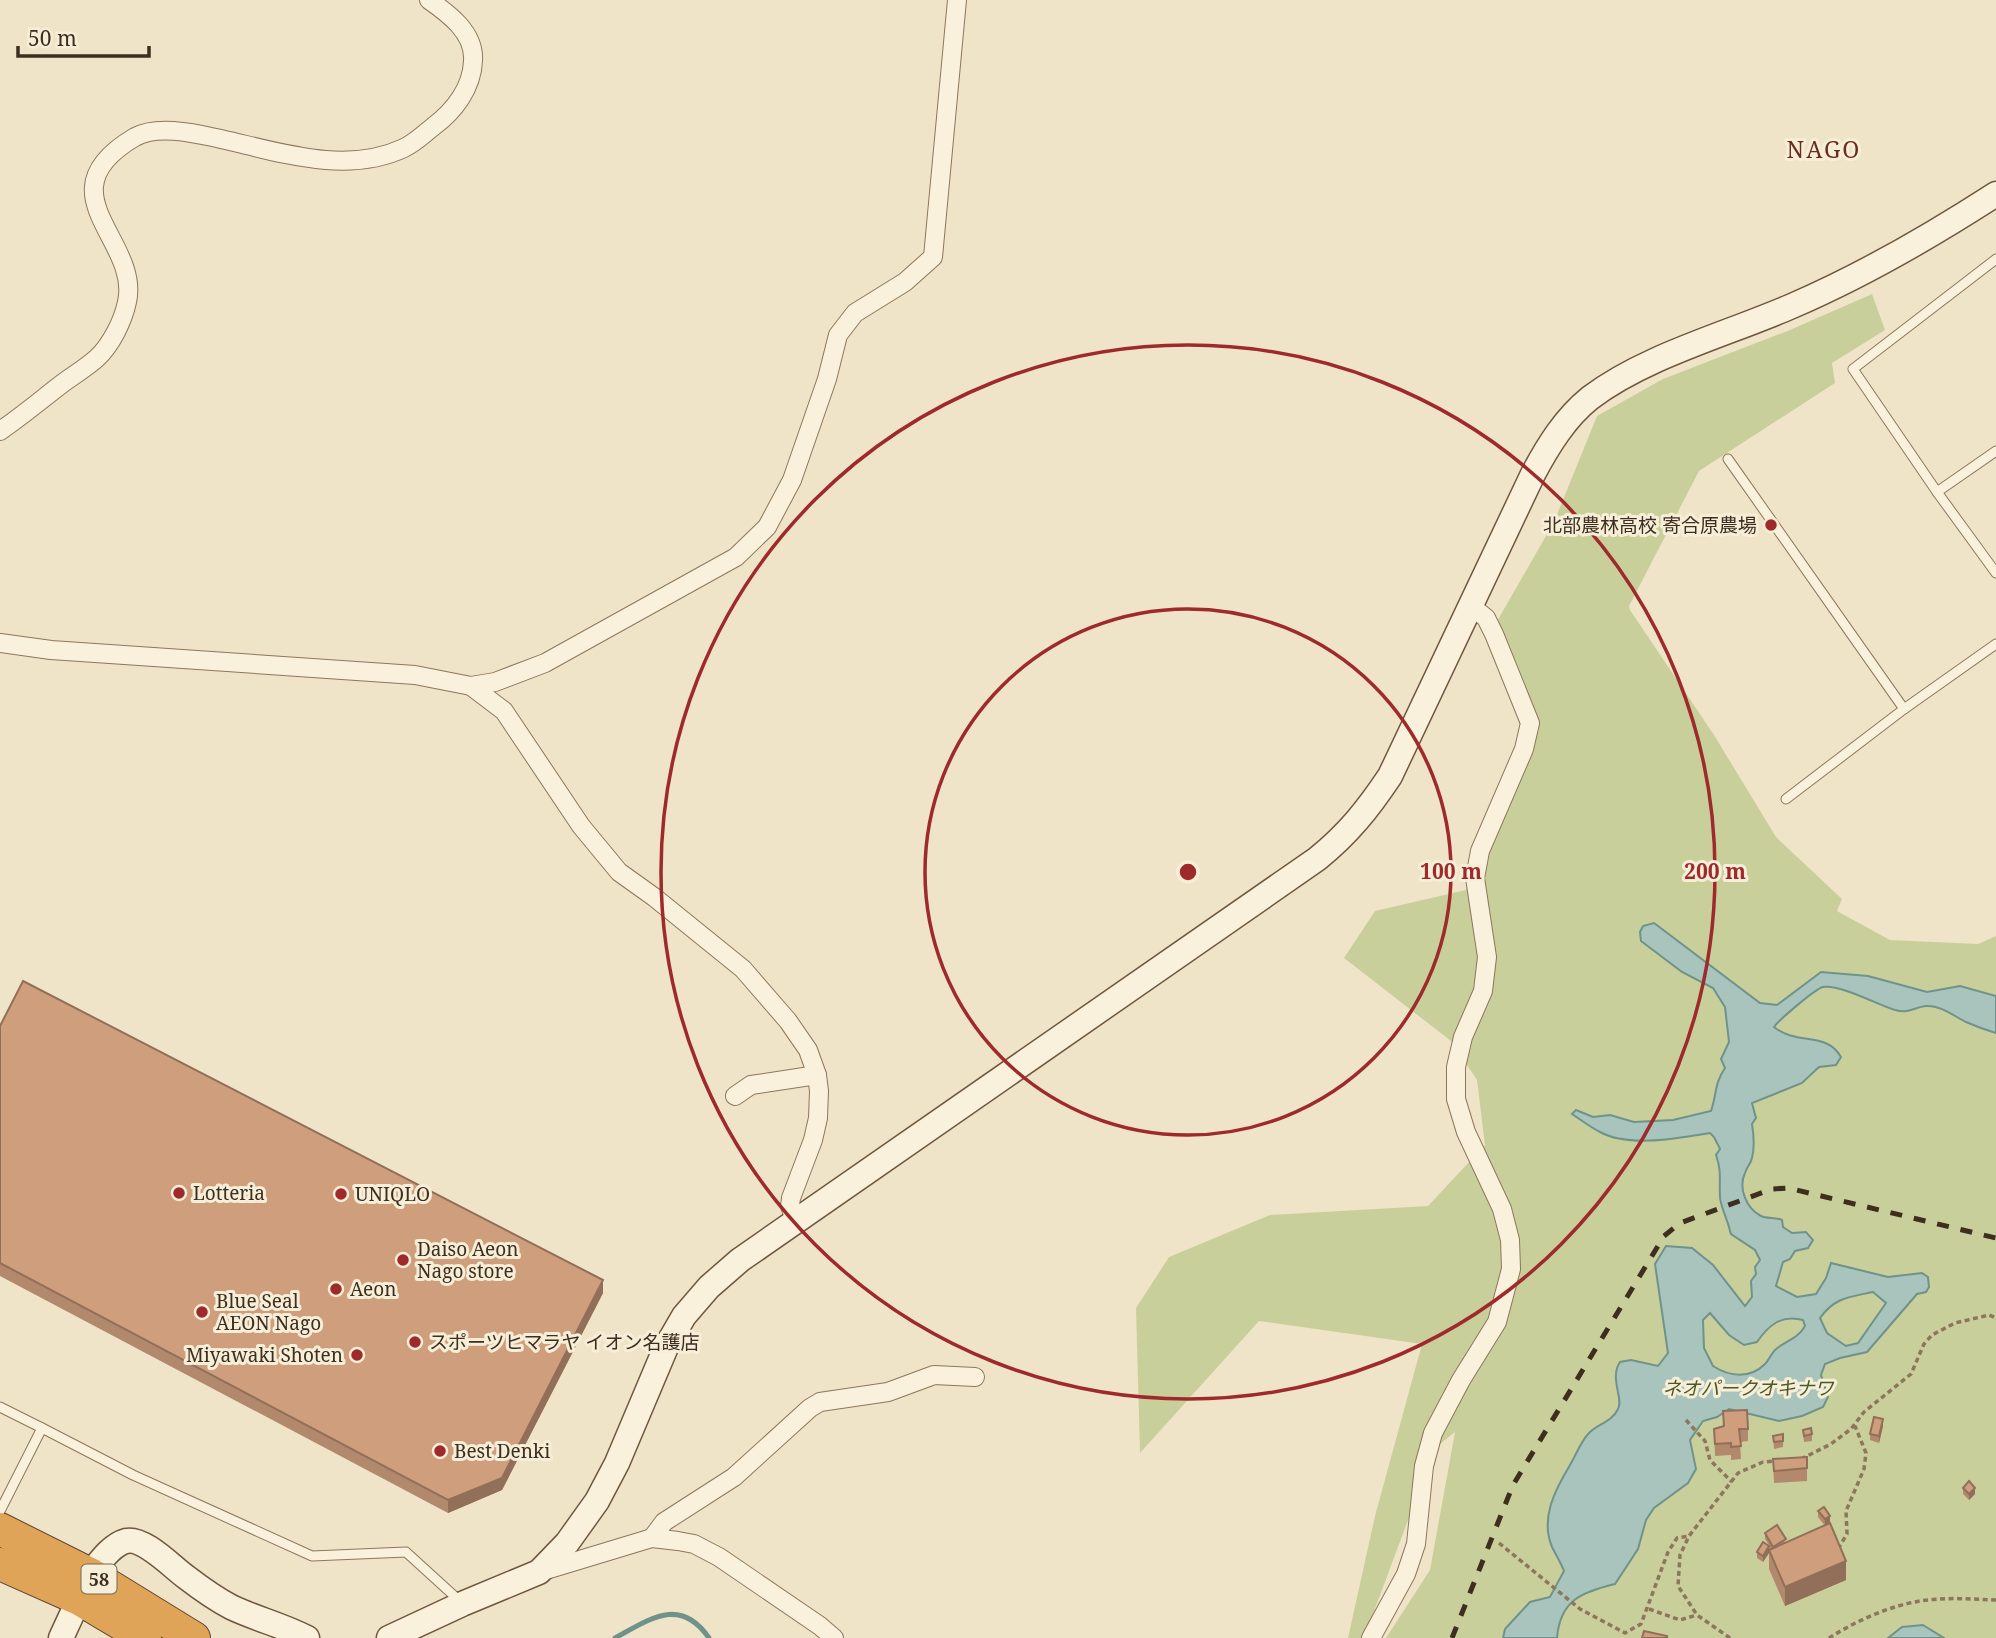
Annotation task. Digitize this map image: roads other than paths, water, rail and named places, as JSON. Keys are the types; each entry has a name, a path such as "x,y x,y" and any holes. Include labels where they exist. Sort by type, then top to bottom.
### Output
{"highway":[{"name":"58","path":"0,1529 84,1587 145,1638"},
{"name":"58","path":"0,1564 84,1587 194,1638"}],"street":[{"path":"0,431 98,357 113,337 127,303 129,279 98,212 93,183 108,156 138,135 164,131 185,131 271,151 331,161 368,159 407,147 447,116 469,85 474,59 470,41 453,16 429,0"},
{"path":"0,643 51,650 415,675 471,686 495,682 557,657 736,557 767,527 792,480 827,379 838,335 855,313 905,282 933,257 957,0"},
{"path":"539,1572 567,1543 597,1502 617,1463 666,1347 684,1316 709,1287 740,1259 795,1220 1317,859 1343,838 1370,807 1390,776 1533,474 1570,418 1590,399 1621,378 1656,362 1791,307 1870,271 1996,194"},
{"path":"1371,1638 1406,1574 1416,1544 1423,1465 1433,1433 1461,1380 1497,1322 1511,1269 1510,1240 1502,1209 1466,1132 1456,1099 1455,1067 1463,1037 1483,991 1487,957 1475,878 1480,851 1524,749 1530,723 1486,618 1470,604"},
{"path":"471,686 504,711 580,826 619,873 654,897 743,969 788,1021 808,1050 817,1076 818,1118 813,1140 791,1198 790,1206 795,1220"},
{"path":"735,1096 751,1085 817,1076"},
{"path":"652,1538 664,1522 734,1477 820,1402 888,1392 934,1375 975,1377"},
{"path":"389,1638 539,1572 652,1538 694,1544 719,1557 834,1638"},
{"path":"61,1638 84,1587 111,1549 126,1541 137,1542 151,1549 187,1578 231,1606 307,1638"}],"lane":[{"path":"1996,259 1853,369 1996,573"},
{"path":"1937,492 1996,451"},
{"path":"1728,459 1904,709"},
{"path":"1786,799 1904,709 1996,644"},
{"path":"0,1407 133,1475 312,1556 406,1552 462,1604"},
{"path":"0,1511 42,1428"}],"water":[{"path":"1654,923 1760,1003 1777,1005 1821,972 1868,976 1927,992 1960,986 1996,996 1996,1033 1936,1007 1900,1011 1830,987 1823,987 1813,993 1774,1027 1792,1036 1828,1044 1841,1057 1836,1065 1819,1067 1802,1083 1752,1103 1756,1118 1752,1124 1753,1154 1742,1185 1747,1203 1761,1216 1782,1220 1783,1227 1792,1233 1806,1232 1813,1240 1808,1248 1795,1251 1790,1259 1783,1262 1776,1286 1797,1297 1816,1294 1831,1263 1888,1277 1922,1273 1928,1277 1929,1287 1926,1292 1917,1294 1867,1352 1825,1364 1821,1375 1828,1397 1823,1407 1802,1416 1779,1421 1729,1409 1717,1417 1703,1421 1690,1440 1696,1469 1688,1483 1654,1508 1646,1520 1638,1549 1615,1584 1592,1590 1568,1606 1559,1625 1557,1638 1503,1638 1505,1629 1530,1602 1550,1597 1564,1571 1552,1547 1548,1515 1559,1484 1584,1440 1618,1409 1616,1375 1620,1362 1631,1360 1658,1366 1668,1353 1655,1264 1666,1246 1692,1248 1713,1265 1745,1306 1752,1297 1751,1281 1760,1260 1755,1250 1731,1234 1720,1200 1720,1171 1716,1155 1720,1149 1710,1133 1654,1140 1625,1140 1600,1132 1572,1114 1576,1110 1593,1117 1610,1115 1634,1122 1673,1120 1711,1111 1717,1084 1725,1068 1721,1059 1729,1042 1725,1007 1713,988 1682,972 1641,941 1640,932 1643,926","holes":["1873,1292 1886,1303 1858,1343 1846,1346 1827,1333 1820,1318 1831,1306 1844,1299","1710,1313 1729,1335 1744,1345 1757,1342 1771,1326 1782,1320 1803,1320 1805,1326 1775,1350 1759,1369 1740,1375 1713,1366 1704,1348 1703,1320"]},
{"path":"1923,1625 1944,1638 1888,1638 1902,1627"}],"waterway":[{"path":"615,1638 664,1615 687,1618 698,1625 709,1638"}],"railway":[{"path":"1452,1638 1513,1485 1664,1236 1680,1223 1772,1189 1788,1188 1996,1238"}],"place":[{"name":"北部農林高校 寄合原農場","path":"1771,525"},
{"name":"Lotteria","path":"179,1193"},
{"name":"UNIQLO","path":"341,1194"},
{"name":"Daiso Aeon Nago store","path":"403,1260"},
{"name":"Aeon","path":"336,1289"},
{"name":"Blue Seal AEON Nago","path":"202,1312"},
{"name":"スポーツヒマラヤ イオン名護店","path":"415,1342"},
{"name":"Miyawaki Shoten","path":"357,1355"},
{"name":"Best Denki","path":"440,1451"}],"district":[{"name":"NAGO","path":"1824,149"}],"park label":[{"name":"ネオパークオキナワ","path":"1748,1388"}]}
